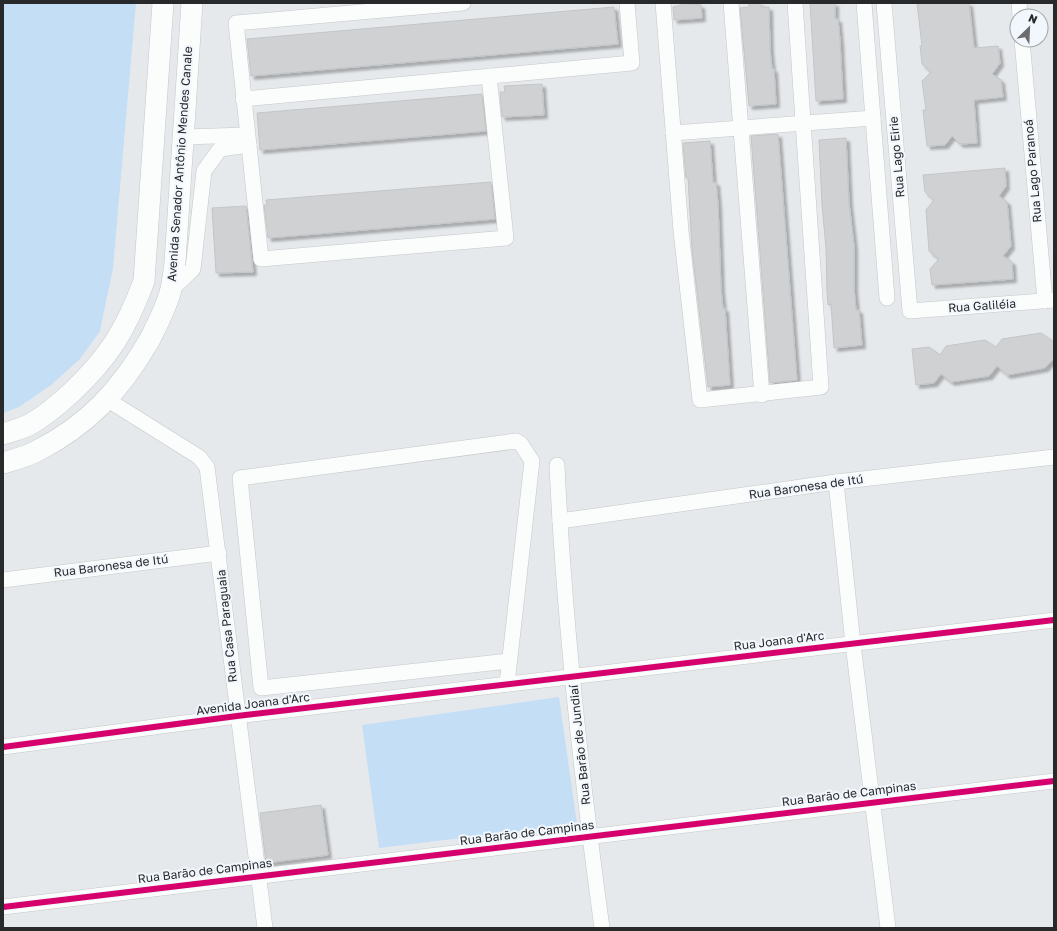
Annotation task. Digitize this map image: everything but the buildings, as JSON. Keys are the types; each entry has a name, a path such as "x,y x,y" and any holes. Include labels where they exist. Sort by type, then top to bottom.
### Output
{"main road":[{"path":"3,434 28,425 57,406 93,372 118,339 134,308 144,281 163,3"},
{"name":"Avenida Senador Antônio Mendes Canale","path":"3,463 33,453 62,437 87,419 108,400 125,378 160,321 171,290 175,262 192,3"},
{"path":"158,85 186,87"}],"street":[{"path":"464,3 236,23 261,259 506,238 489,76"},
{"path":"243,99 632,63 627,3"},
{"path":"662,3 681,231 700,400 762,395 821,387 795,3"},
{"path":"730,3 762,395"},
{"path":"864,3 887,298"},
{"name":"Rua Lago Eirie","path":"884,3 910,310"},
{"name":"Rua Lago Paranoá","path":"1023,48 1049,301"},
{"path":"673,133 873,118"},
{"path":"183,137 248,140"},
{"path":"171,290 193,269 204,172 220,150 248,140"},
{"name":"Rua Galiléia","path":"910,310 1049,301"},
{"name":"Rua Casa Paraguaia","path":"108,400 199,457 207,467 219,553 237,716 265,928"},
{"path":"507,684 532,461 521,444 516,441 240,478 261,688 509,661"},
{"name":"Rua Baronesa de Itú","path":"560,521 836,482 1054,457"},
{"name":"Rua Barão de Jundiaí","path":"557,466 573,676 589,836 602,928"},
{"path":"836,482 853,644 874,802 888,928"},
{"name":"Rua Baronesa de Itú","path":"3,580 219,553"},
{"name":"Rua Joana d'Arc","path":"507,684 1054,620"},
{"name":"Avenida Joana d'Arc","path":"3,748 237,716 507,684"},
{"name":"Rua Barão de Campinas","path":"3,907 1054,781"}],"shaded area":[{"path":"3,3 136,3 113,268 100,331 80,359 51,385 19,407 3,413"},
{"path":"559,697 577,824 379,848 362,725"}],"cycle path":[{"path":"3,747 237,716 1054,620"},
{"path":"3,907 1054,781"}]}
